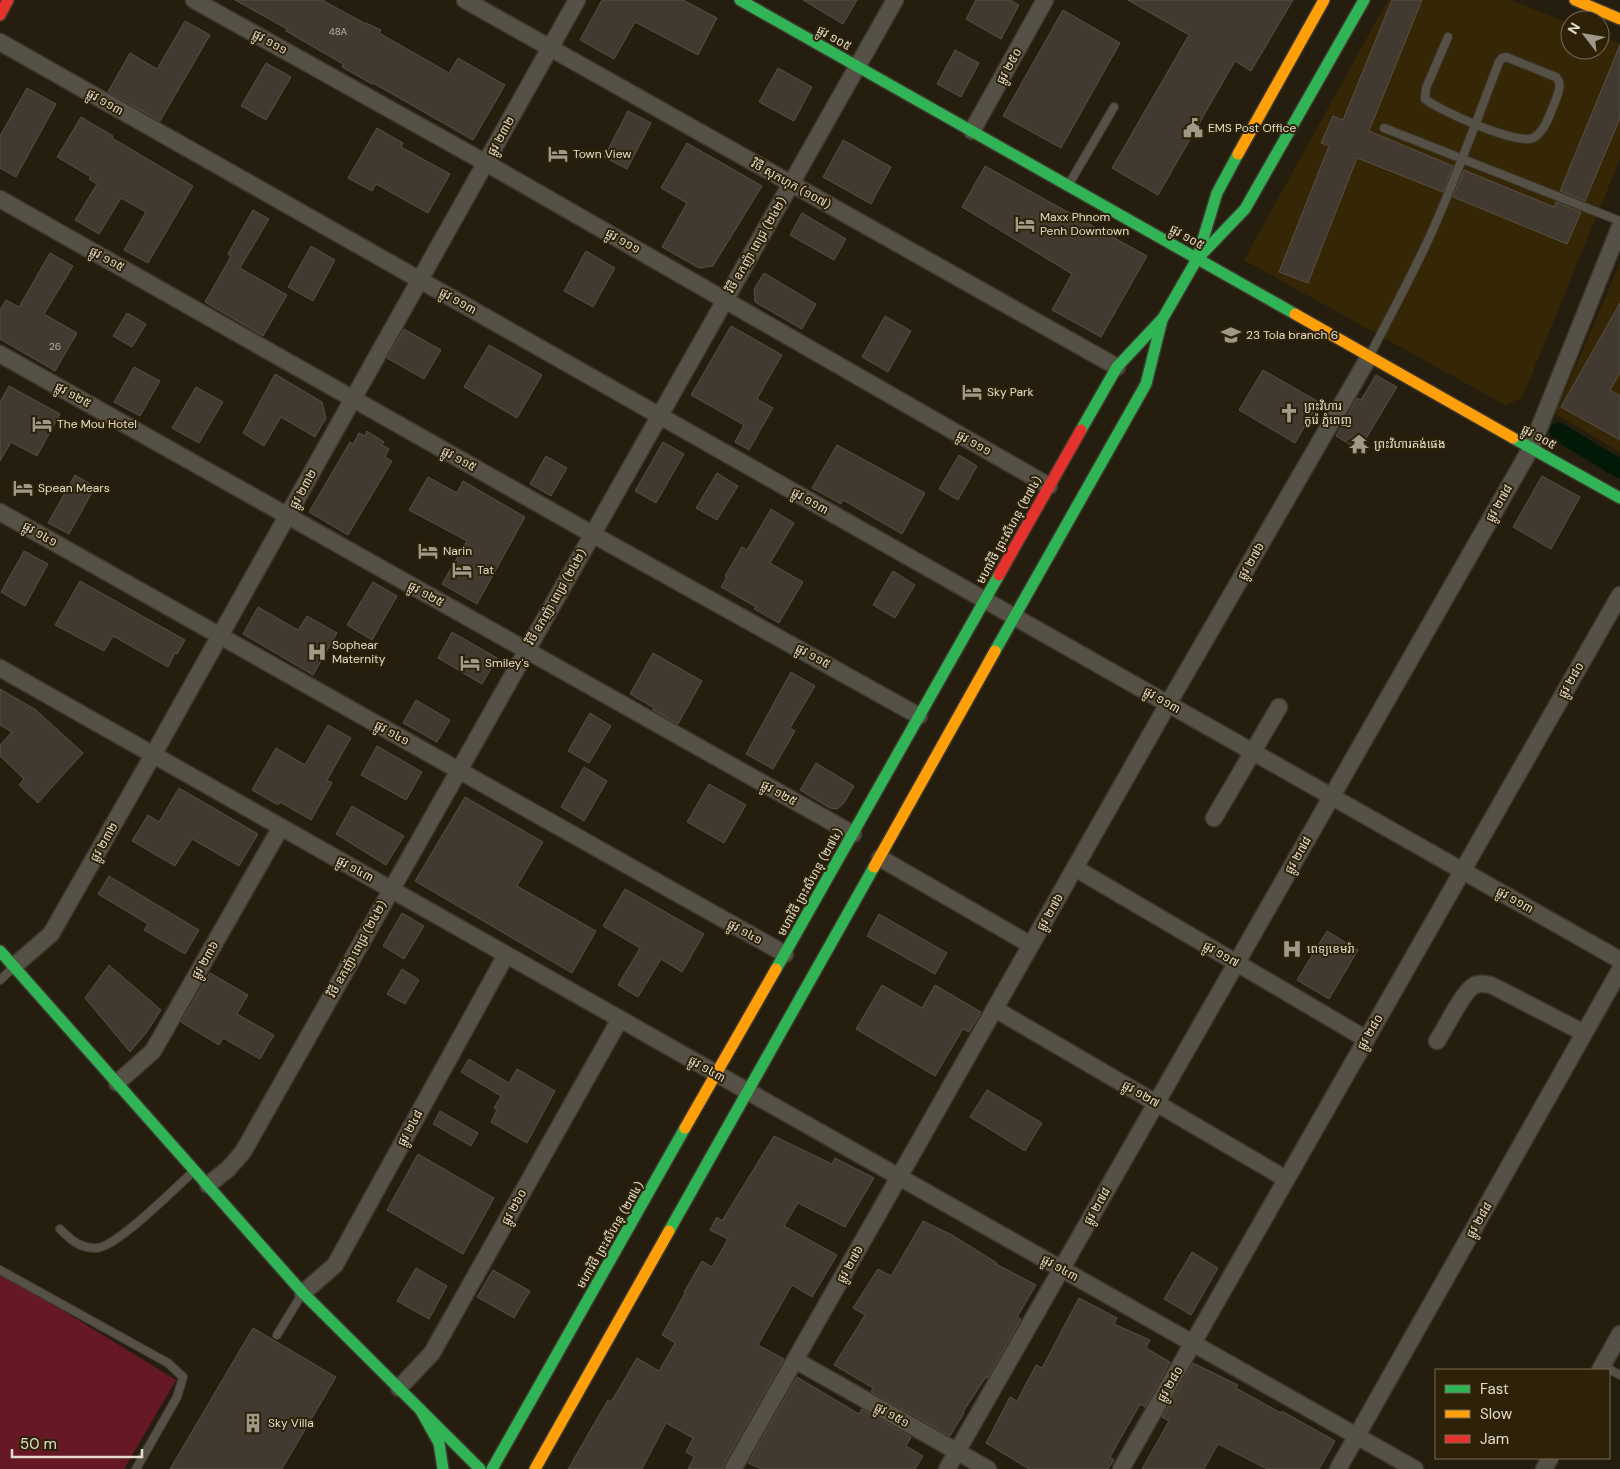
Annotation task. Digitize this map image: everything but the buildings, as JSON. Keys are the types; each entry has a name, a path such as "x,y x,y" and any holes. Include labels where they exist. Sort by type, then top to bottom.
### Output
{"main road":[{"path":"0,15 8,0"},
{"name":"ផ្លូវ ១០៥","path":"742,0 1620,498"},
{"name":"មហាវិថី ព្រះសីហនុ (២៧៤)","path":"492,1469 1117,367 1163,318 1197,259 1217,194 1324,0"},
{"name":"មហាវិថី ព្រះសីហនុ (២៧៤)","path":"1197,259 1245,209 1364,0"},
{"path":"1575,0 1620,19"},
{"name":"មហាវិថី ព្រះសីហនុ (២៧៤)","path":"535,1469 1146,384 1163,318"},
{"path":"0,950 303,1293 480,1469"},
{"path":"420,1409 439,1443 443,1469"}],"street":[{"name":"ផ្លូវ ១១១","path":"194,0 486,163 1049,486"},
{"name":"វិថី សុកហុក (១០៧)","path":"465,0 1117,367"},
{"name":"ផ្លូវ ២៣២","path":"14,966 51,934 577,0"},
{"name":"វិថី ឧកញ៉ា ពេជ្រ (២៤២)","path":"208,1185 228,1169 243,1152 390,889 896,0"},
{"name":"ផ្លូវ ២៥០","path":"972,131 1046,0"},
{"name":"ផ្លូវ ១១៣","path":"0,42 1620,960"},
{"name":"ផ្លូវ ១១៥","path":"0,199 592,534 920,716"},
{"name":"ផ្លូវ ២៧៨","path":"947,1469 1531,448 1619,230"},
{"name":"ផ្លូវ ១២៥","path":"0,354 853,834"},
{"name":"ផ្លូវ ២៧៦","path":"733,1469 1168,704 1369,357"},
{"name":"ផ្លូវ ១៤១","path":"0,512 785,954"},
{"name":"ផ្លូវ ២៨០","path":"1121,1469 1620,595"},
{"name":"ផ្លូវ ១៤៣","path":"0,668 1414,1469"},
{"path":"1214,818 1279,707"},
{"name":"ផ្លូវ ២៣៦","path":"117,1083 153,1051 281,827"},
{"path":"880,858 1031,945"},
{"name":"ផ្លូវ ១១៧","path":"1075,868 1366,1039"},
{"name":"ផ្លូវ ២៤៨","path":"303,1293 334,1265 506,954"},
{"name":"ផ្លូវ ២៨៨","path":"1338,1469 1620,970"},
{"path":"1438,1042 1464,996 1472,987 1480,984 1491,985 1584,1033"},
{"name":"ផ្លូវ ១២៧","path":"995,1009 1286,1179"},
{"name":"ផ្លូវ ២៦០","path":"399,1388 432,1354 620,1019"},
{"path":"1601,1368 1620,1334"},
{"name":"ផ្លូវ ១៥១","path":"795,1360 988,1469"}],"lane":[{"path":"1369,357 1437,219 1462,158 1475,125 1502,58 1506,57 1556,77 1559,80 1560,90 1541,132 1533,138 1524,139 1475,125 1433,105 1425,98 1426,88 1448,37"},
{"path":"1068,186 1114,107"},
{"path":"1384,128 1462,158 1619,230"},
{"path":"0,980 14,966"},
{"path":"60,1228 75,1244 98,1248 116,1240 195,1171"},
{"path":"0,1270 168,1363 183,1377 177,1397 136,1469"},
{"path":"277,1335 303,1293"}],"shaded area":[{"path":"1388,0 1511,0 1560,20 1560,60 1610,60 1610,40 1620,44 1620,159 1522,398 1505,405 1244,260"},
{"path":"1620,264 1620,452 1555,414"},
{"path":"0,1272 176,1380 124,1469 0,1469"}],"waterway":[{"path":"1559,432 1620,469"}],"traffic: fast":[{"path":"740,0 1295,314"},
{"path":"1201,255 1245,209 1364,0"},
{"path":"1081,430 1117,367 1163,318 1197,259 1217,193 1238,154"},
{"path":"995,651 1146,384 1162,320"},
{"path":"1513,438 1620,498"},
{"path":"776,969 999,575"},
{"path":"669,1231 874,867"},
{"path":"0,951 303,1293 480,1469"},
{"path":"492,1469 685,1128"},
{"path":"420,1409 439,1443 443,1469"}],"traffic: slow":[{"path":"1238,154 1324,0"},
{"path":"1575,0 1620,19"},
{"path":"1295,314 1513,438"},
{"path":"874,867 995,651"},
{"path":"685,1128 776,969"},
{"path":"535,1469 669,1231"}],"traffic: jam":[{"path":"0,15 8,0"},
{"path":"999,575 1081,430"}],"place":[{"name":"EMS Post Office","path":"1193,128"},
{"name":"Town View","path":"558,154"},
{"name":"Maxx Phnom Penh Downtown","path":"1025,224"},
{"name":"23 Tola branch 6","path":"1231,335"},
{"name":"Sky Park","path":"972,392"},
{"name":"ព្រះវិហារ កូរ៉េ ភ្នំពេញ","path":"1289,413"},
{"name":"The Mou Hotel","path":"42,424"},
{"name":"ព្រះវិហារគង់ផេង","path":"1359,444"},
{"name":"Spean Mears","path":"23,488"},
{"name":"Narin","path":"428,551"},
{"name":"Tat","path":"462,570"},
{"name":"Sophear Maternity","path":"317,652"},
{"name":"Smiley's","path":"470,663"},
{"name":"ពេទ្យខេមរ៉ា","path":"1292,949"},
{"name":"Sky Villa","path":"253,1423"}]}
